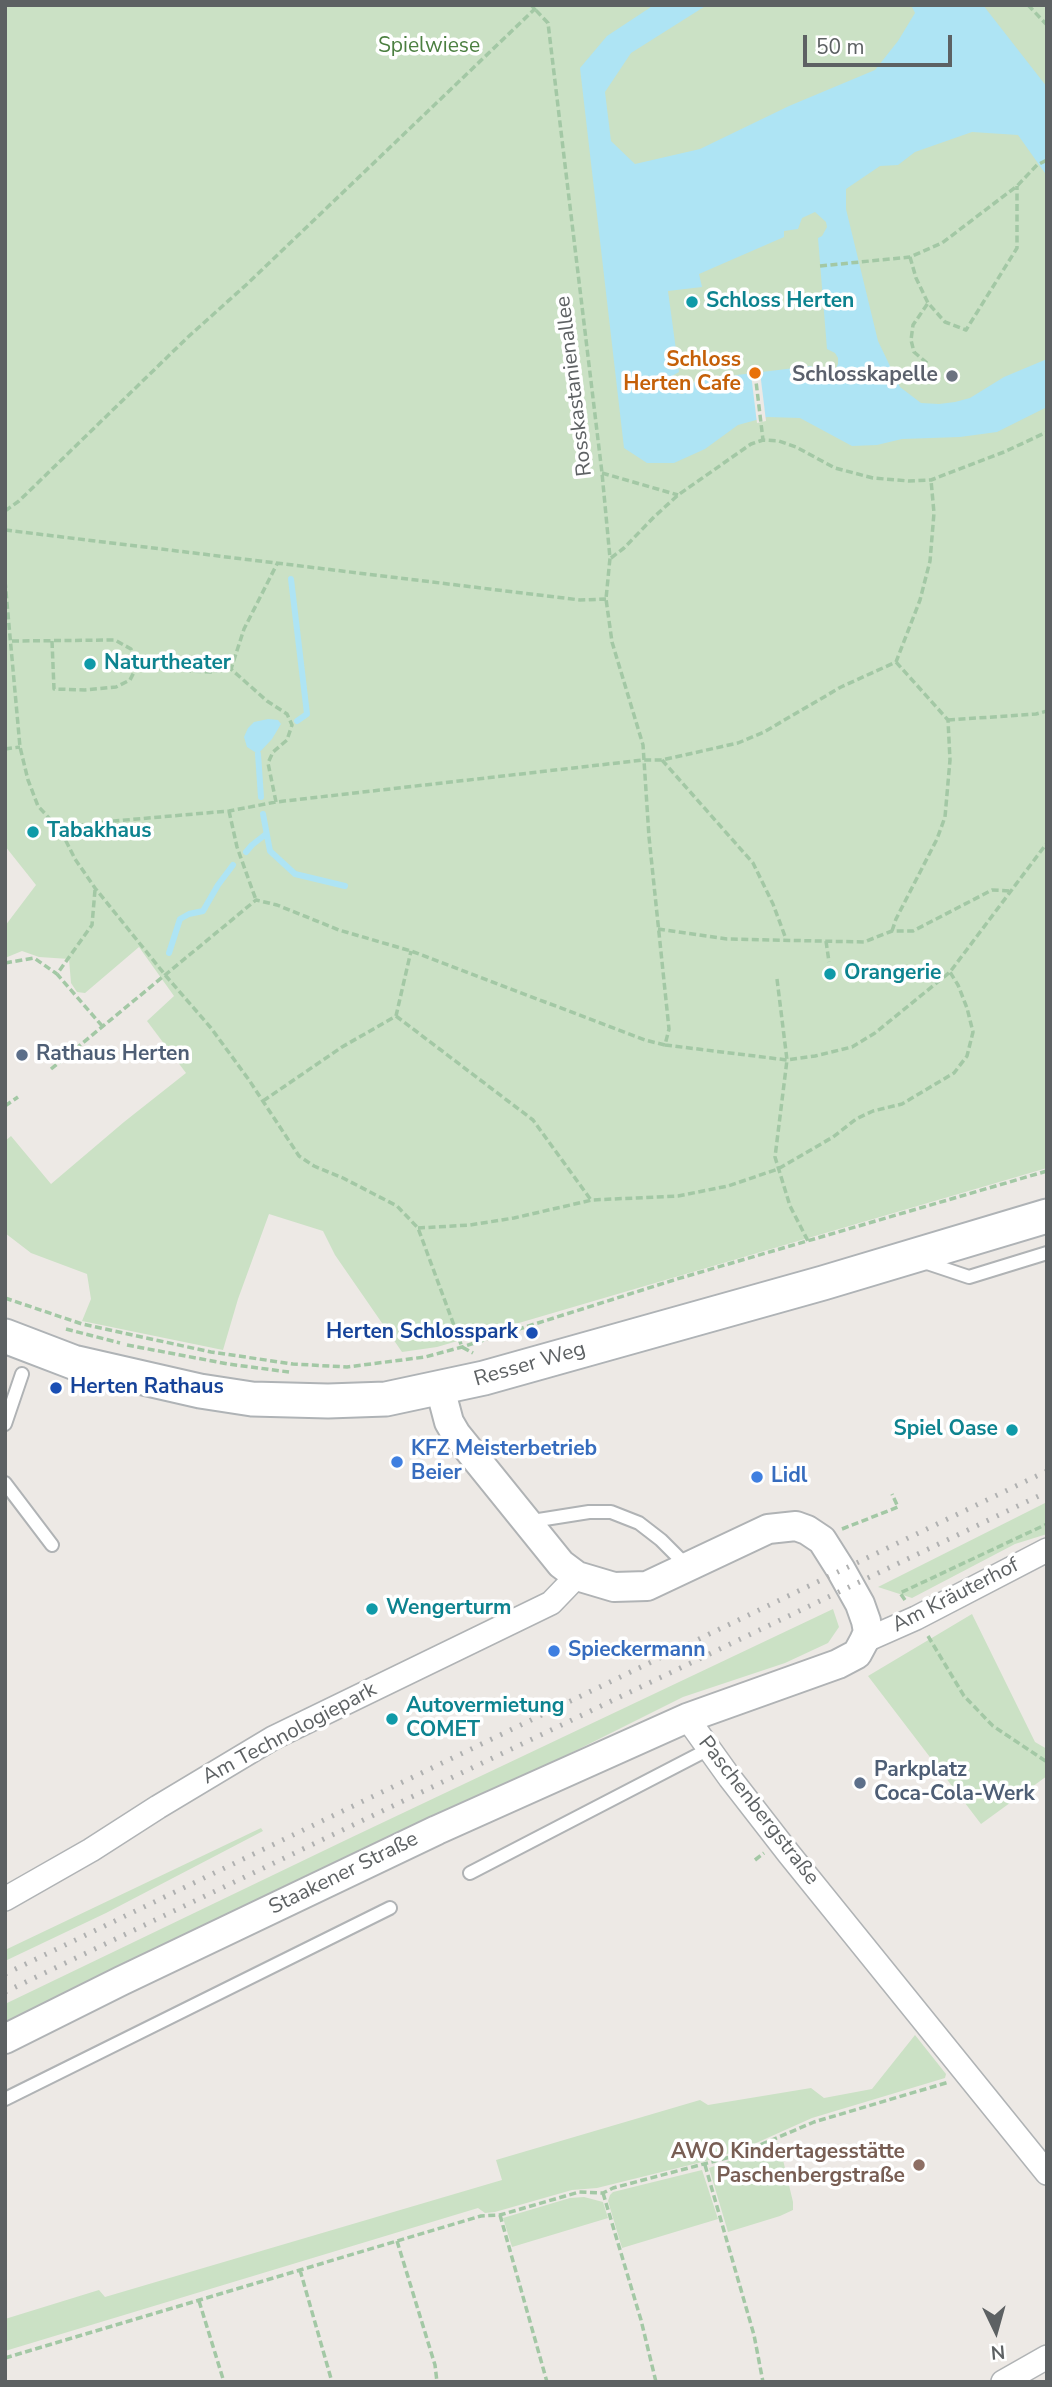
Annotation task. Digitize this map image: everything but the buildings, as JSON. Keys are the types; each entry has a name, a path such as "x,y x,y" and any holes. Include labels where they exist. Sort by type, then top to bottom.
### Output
{"main road":[{"name":"Resser Weg","path":"5,1336 73,1362 200,1391 252,1399 386,1399 484,1378 824,1283 1047,1216"}],"street":[{"path":"440,1388 449,1422 456,1434 561,1564 577,1576 603,1585 627,1588 647,1586 768,1529 796,1526 822,1540 860,1604 868,1632 864,1641"},
{"name":"Am Kräuterhof","path":"864,1641 916,1618 1047,1550"},
{"name":"Am Technologiepark","path":"5,1899 92,1850 273,1738 551,1603 577,1576"},
{"name":"Paschenbergstraße","path":"864,1641 856,1654 838,1664 687,1718 784,1847 967,2076 1038,2147 1047,2173"},
{"name":"Staakener Straße","path":"5,2039 437,1830 687,1718"},
{"path":"1003,2382 1047,2357"}],"lane":[{"path":"907,1257 968,1277 1047,1253"},
{"path":"5,1424 22,1374"},
{"path":"5,1483 52,1545"},
{"path":"526,1522 589,1512 611,1512 639,1524 688,1567"},
{"path":"470,1872 709,1749"},
{"path":"5,2099 390,1909"}],"path":[{"path":"1028,5 1047,25"},
{"path":"5,511 19,501 188,337 246,285 535,6"},
{"name":"Rosskastanienallee","path":"535,6 548,23 602,473 610,558 606,599 612,642 643,745 669,1029 665,1045"},
{"path":"820,266 910,257 942,243 1017,186 1037,165 1047,160"},
{"path":"910,257 928,303 945,322 966,330 1017,248 1017,186"},
{"path":"927,363 914,352 911,340 913,325 928,303"},
{"path":"755,373 763,440"},
{"path":"610,558 624,548 678,495 751,444 763,440 779,440 835,468 873,478 892,481 931,480 1047,432"},
{"path":"602,473 678,495"},
{"path":"61,831 75,826 114,821 229,811 276,802 662,760 738,743 841,687 896,662 920,600 930,561 933,513 931,480"},
{"path":"5,530 580,600 606,599"},
{"path":"231,669 244,629 278,562"},
{"path":"5,581 20,747 38,806 61,831 75,859 95,888 211,1028 299,1156 397,1206 418,1228 462,1347"},
{"path":"11,641 116,640 131,649 136,668 130,680 116,687 54,689 52,641"},
{"path":"892,931 945,817 950,760 948,720 896,662"},
{"path":"136,668 210,672 231,669 267,701 287,714 292,725 286,740 273,752 268,763 276,802"},
{"path":"948,720 1037,714 1047,710"},
{"path":"5,749 20,747"},
{"path":"662,760 753,863 786,939"},
{"path":"229,811 237,847 256,900"},
{"path":"256,900 277,905 339,930 411,951 646,1040 665,1045 787,1060 852,1047 875,1033 950,972 1047,843"},
{"path":"57,974 92,925 95,888"},
{"path":"658,929 727,939 864,942 892,931 913,932 992,890 1010,891"},
{"path":"51,1069 256,900"},
{"path":"827,941 829,962"},
{"path":"263,1101 342,1047 396,1016 411,951"},
{"path":"5,963 34,958 57,974 103,1027"},
{"path":"418,1228 470,1225 514,1218 592,1200 678,1196 728,1186 778,1169 833,1137 856,1119 873,1111 902,1104 954,1073 967,1056 973,1032 967,1008 950,972"},
{"path":"777,979 787,1060 775,1157 790,1206 808,1242"},
{"path":"396,1016 533,1120 592,1200"},
{"path":"5,1106 18,1097"},
{"path":"5,1298 82,1324 211,1352 293,1364 347,1367 425,1357 462,1347 677,1279 1047,1171"},
{"path":"61,1327 124,1345 290,1372"},
{"path":"451,1356 462,1347"},
{"path":"822,1540 836,1531 898,1507 892,1494"},
{"path":"1047,1524 900,1593 941,1654 964,1696 993,1726 1047,1762"},
{"path":"755,1860 764,1853"},
{"path":"5,2358 481,2216 499,2215 579,2192 603,2193 613,2188 705,2165 771,2142 814,2122 967,2076"},
{"path":"705,2165 754,2335 763,2382"},
{"path":"603,2193 641,2320 656,2382"},
{"path":"499,2215 547,2382"},
{"path":"397,2242 435,2365 437,2382"},
{"path":"300,2270 332,2382"},
{"path":"199,2301 224,2382"}],"green space":[{"name":"Spielwiese","path":"5,5 1047,5 1047,1168 437,1347 402,1352 335,1255 323,1231 269,1214 238,1299 223,1350 82,1321 91,1299 87,1274 31,1253 5,1233 5,1141 11,1136 51,1184 186,1073 147,1021 174,996 139,947 85,993 77,992 71,983 69,959 39,957 22,951 5,958 5,926 36,885 5,846"},
{"path":"1047,1502 1047,1534 1015,1544 912,1598 878,1587"},
{"path":"833,1609 839,1627 828,1643 785,1663 683,1697 521,1778 240,1908 5,2026 5,2004"},
{"path":"972,1614 1035,1742 1047,1749 1047,1776 981,1824 868,1676"},
{"path":"261,1828 263,1831 106,1913 5,1961 5,1950"},
{"path":"915,2035 946,2074 945,2078 812,2118 745,2148 706,2161 597,2188 572,2190 495,2212 485,2213 478,2208 5,2351 5,2319 99,2290 105,2297 502,2180 496,2160 700,2100 708,2105 811,2088 824,2098 872,2089"},
{"path":"779,2143 793,2210 728,2232 709,2168"},
{"path":"702,2170 718,2219 622,2248 608,2201 613,2192"},
{"path":"584,2197 603,2202 608,2218 512,2247 503,2218 570,2198"}],"water":[{"path":"654,5 707,5 631,53 605,92 611,141 635,164 700,149 789,106 875,70 898,41 915,13 911,5 983,5 1047,87 1047,176 1018,135 972,132 915,152 898,165 880,166 846,189 846,209 878,341 900,387 921,403 955,402 970,398 1004,377 1047,359 1047,407 997,432 960,437 902,439 877,445 852,446 800,418 767,417 738,425 705,449 674,463 647,463 624,448 580,68 607,36","holes":["815,212 826,222 827,227 818,238 827,349 838,358 834,372 824,375 811,366 696,380 682,394 673,390 670,382 672,376 679,372 668,291 702,287 699,274 784,237 784,231 798,229 802,218"]},
{"path":"278,720 281,724 258,754 247,747 244,737 254,722"}],"pier":[{"path":"760,372 766,421 757,423 751,374"}],"waterway":[{"path":"291,579 307,714 297,721"},
{"path":"258,754 261,797"},
{"path":"263,814 270,851 295,874 345,886"},
{"path":"246,852 266,834"},
{"path":"169,953 180,919 203,911 233,865"}],"railway":[{"path":"5,1974 1047,1471"},
{"path":"5,1992 1047,1492"}],"place":[{"name":"Schloss Herten","path":"692,302"},
{"name":"Schloss Herten Cafe","path":"755,373"},
{"name":"Schlosskapelle","path":"952,376"},
{"name":"Naturtheater","path":"90,664"},
{"name":"Tabakhaus","path":"33,832"},
{"name":"Orangerie","path":"830,974"},
{"name":"Rathaus Herten","path":"22,1055"},
{"name":"Herten Schlosspark","path":"532,1333"},
{"name":"Herten Rathaus","path":"56,1388"},
{"name":"Spiel Oase","path":"1012,1430"},
{"name":"KFZ Meisterbetrieb Beier","path":"397,1462"},
{"name":"Lidl","path":"757,1477"},
{"name":"Wengerturm","path":"372,1609"},
{"name":"Spieckermann","path":"554,1651"},
{"name":"Autovermietung COMET","path":"392,1719"},
{"name":"Parkplatz Coca-Cola-Werk","path":"860,1783"},
{"name":"AWO Kindertagesstätte Paschenbergstraße","path":"919,2165"}]}
